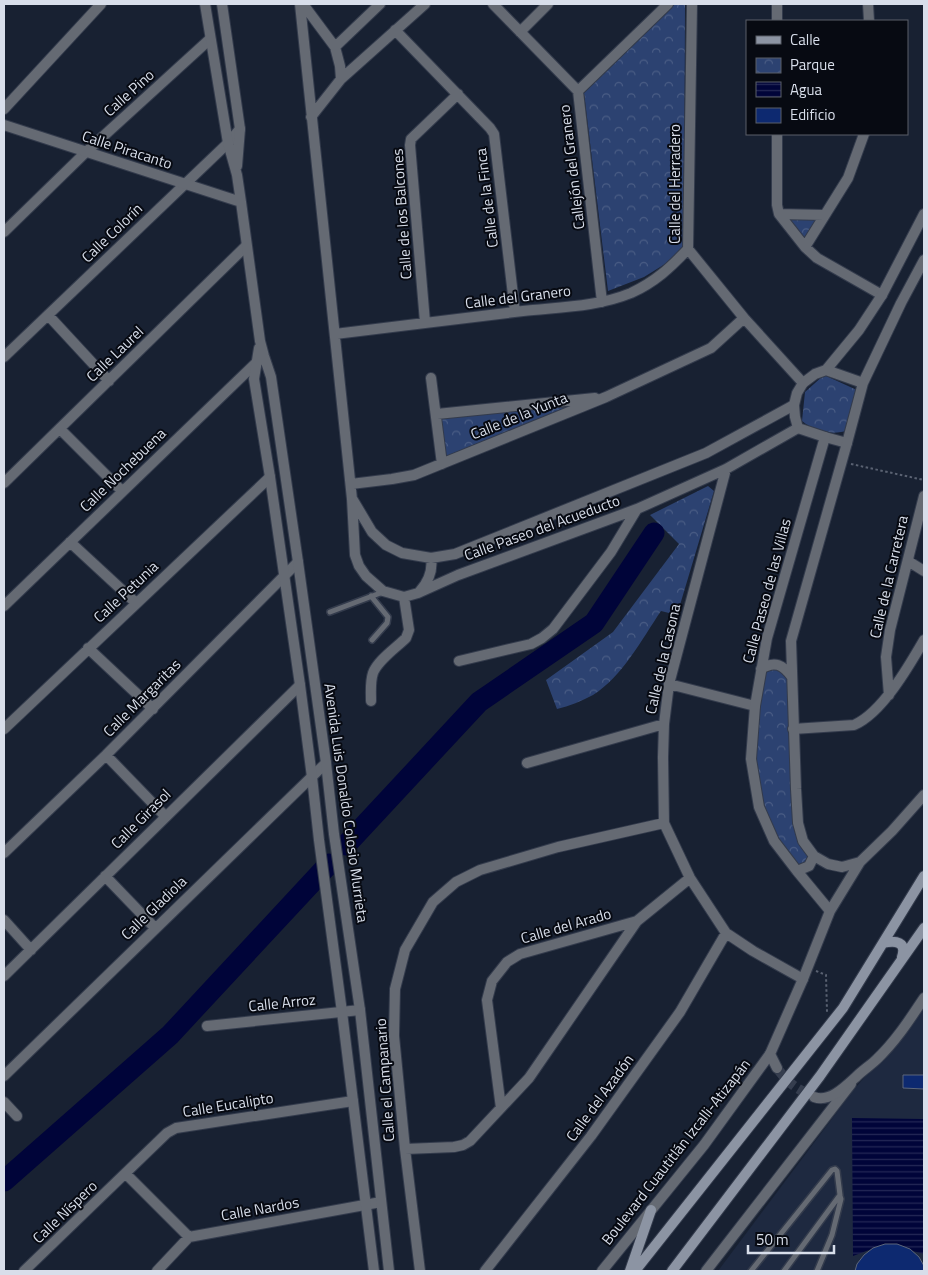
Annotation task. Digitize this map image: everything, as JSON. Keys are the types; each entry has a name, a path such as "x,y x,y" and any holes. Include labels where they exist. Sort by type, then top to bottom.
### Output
{"main road":[{"path":"635,1271 843,1008 924,876"},
{"path":"672,1271 820,1076 924,928"},
{"path":"883,942 899,942 903,946 904,951 901,961"},
{"path":"630,1271 651,1210"}],"street":[{"path":"4,109 101,4"},
{"name":"Avenida Luis Donaldo Colosio Murrieta","path":"205,4 228,143 237,175 260,340 261,358 254,379 300,685 374,1271"},
{"name":"Avenida Luis Donaldo Colosio Murrieta","path":"222,4 240,129 237,175"},
{"name":"Calle Paseo del Acueducto","path":"301,4 335,46 341,79"},
{"name":"Calle Paseo del Acueducto","path":"301,4 311,117 352,499 355,555 359,566 366,576 383,591 404,597 418,593 458,575 637,509 726,469 798,428"},
{"path":"335,46 380,4"},
{"path":"311,117 341,79 425,4"},
{"name":"Callejón del Granero","path":"493,4 578,91 602,302"},
{"path":"520,32 548,4"},
{"path":"578,91 668,4"},
{"name":"Calle del Herradero","path":"692,4 688,249 744,318 803,383"},
{"path":"777,4 777,20"},
{"path":"868,4 869,20"},
{"name":"Calle de la Finca","path":"395,30 458,94 494,134 516,312"},
{"name":"Calle Pino","path":"4,232 86,152 210,39"},
{"name":"Calle de los Balcones","path":"425,322 410,145 411,139 458,94"},
{"name":"Calle Piracanto","path":"4,125 241,202"},
{"name":"Calle Colorín","path":"6,351 48,315 228,143 240,129"},
{"path":"777,135 777,205 779,214 805,247 817,258 882,295"},
{"path":"805,247 848,178 864,135"},
{"path":"779,214 824,216"},
{"path":"847,443 798,428 794,405 797,393 803,383 815,374 826,370 859,330 882,295 924,214"},
{"name":"Calle Laurel","path":"4,483 246,246"},
{"name":"Calle del Granero","path":"335,334 602,302 631,293 656,280 688,249"},
{"path":"860,862 842,867 828,864 814,856 803,840 798,823 791,641 863,383 901,303 924,260"},
{"path":"48,315 109,381"},
{"name":"Calle de la Yunta","path":"350,484 414,475 606,397 711,348 744,318"},
{"name":"Avenida Luis Donaldo Colosio Murrieta","path":"261,358 270,377 298,562 334,834 360,1010 389,1271"},
{"name":"Calle Nochebuena","path":"4,606 261,358"},
{"path":"826,370 863,383"},
{"path":"432,378 442,464"},
{"name":"Calle de la Yunta","path":"437,414 606,397"},
{"name":"Calle Paseo del Acueducto","path":"352,499 372,532 386,545 402,553 431,558 455,554 706,453 794,405"},
{"path":"60,429 122,491"},
{"name":"Calle Paseo de las Villas","path":"825,437 767,638 754,706 751,759 759,807 774,842 830,910"},
{"name":"Calle de la Casona","path":"726,469 669,684 664,724 664,823 690,878 726,933 753,951 805,975"},
{"name":"Calle Petunia","path":"4,729 270,477"},
{"name":"Calle de la Carretera","path":"889,695 886,657 890,630 924,496"},
{"path":"459,661 531,644 553,629 611,552 637,509"},
{"path":"70,542 136,603"},
{"path":"418,593 430,576 431,558"},
{"path":"908,561 924,571"},
{"name":"Calle Margaritas","path":"4,853 153,709 298,562"},
{"path":"371,701 373,673 378,664 408,635 409,630 404,597"},
{"path":"793,729 854,725 863,721 889,695 924,640"},
{"path":"88,648 153,709"},
{"path":"761,669 770,664 775,664 785,668 792,677"},
{"path":"669,684 754,706"},
{"name":"Calle Girasol","path":"4,976 300,685"},
{"path":"527,763 664,724"},
{"path":"106,755 165,816"},
{"name":"Calle Gladiola","path":"4,1076 326,763"},
{"name":"Boulevard Cuautitlán Izcalli-Atizapán","path":"602,1271 704,1145 770,1054 805,975 830,910 860,862 892,831 924,795"},
{"name":"Calle el Campanario","path":"420,1271 394,1036 395,989 405,950 433,902 456,882 480,870 558,847 664,823"},
{"path":"319,840 334,834"},
{"path":"797,871 810,866 814,856"},
{"path":"105,876 155,928"},
{"name":"Calle del Arado","path":"405,1149 454,1147 470,1141 529,1078 637,921 690,878"},
{"path":"4,920 31,950"},
{"name":"Calle del Arado","path":"501,1108 487,1000 492,981 507,962 520,954 637,921"},
{"name":"Calle del Azadón","path":"485,1271 591,1136 675,1020 726,933"},
{"path":"814,1097 819,1099 825,1098 842,1089 878,1058 903,1028 924,998"},
{"name":"Calle Arroz","path":"208,1026 360,1010"},
{"path":"770,1054 777,1068"},
{"path":"706,1271 858,1075"},
{"name":"Calle Eucalipto","path":"126,1174 167,1133 176,1128 353,1101"},
{"path":"4,1102 17,1116"},
{"path":"126,1174 189,1237 157,1271"},
{"name":"Calle Níspero","path":"24,1271 126,1174"},
{"name":"Calle Nardos","path":"189,1237 381,1202"}],"lane":[{"path":"330,612 383,591"},
{"path":"371,596 388,616 387,623 372,640"},
{"path":"751,1271 835,1169 837,1171 841,1199 832,1235 817,1271"},
{"path":"784,1271 840,1195"}],"path":[{"path":"842,462 924,480"},
{"path":"805,975 809,968 826,975 827,1028"}],"shaded area":[{"path":"924,1002 924,1271 718,1271 852,1092 906,1028"}],"green space":[{"path":"675,4 685,4 684,248 665,264 644,277 608,291 584,93"},
{"path":"783,216 821,217 804,243"},
{"path":"824,375 859,391 849,430 836,433 824,432 802,421 805,392"},
{"path":"590,401 444,460 439,416"},
{"path":"708,486 714,491 677,615 661,611 631,657 613,678 593,695 557,709 546,680 613,632 679,544 650,515"},
{"path":"776,669 788,679 793,819 811,857 807,863 799,866 777,839 762,806 754,753 763,675"}],"water":[{"path":"852,1118 924,1119 924,1254 885,1244 853,1256"}],"building":[{"path":"903,1075 924,1075 924,1089 903,1088"},
{"path":"885,1244 897,1244 910,1249 919,1257 924,1266 924,1271 855,1271 857,1264 864,1255 873,1248"}],"waterway":[{"path":"346,845 479,702 594,623 654,533"},
{"path":"4,1181 170,1035 329,864"}],"tunnel":[{"path":"777,1068 793,1085 813,1096"}]}
